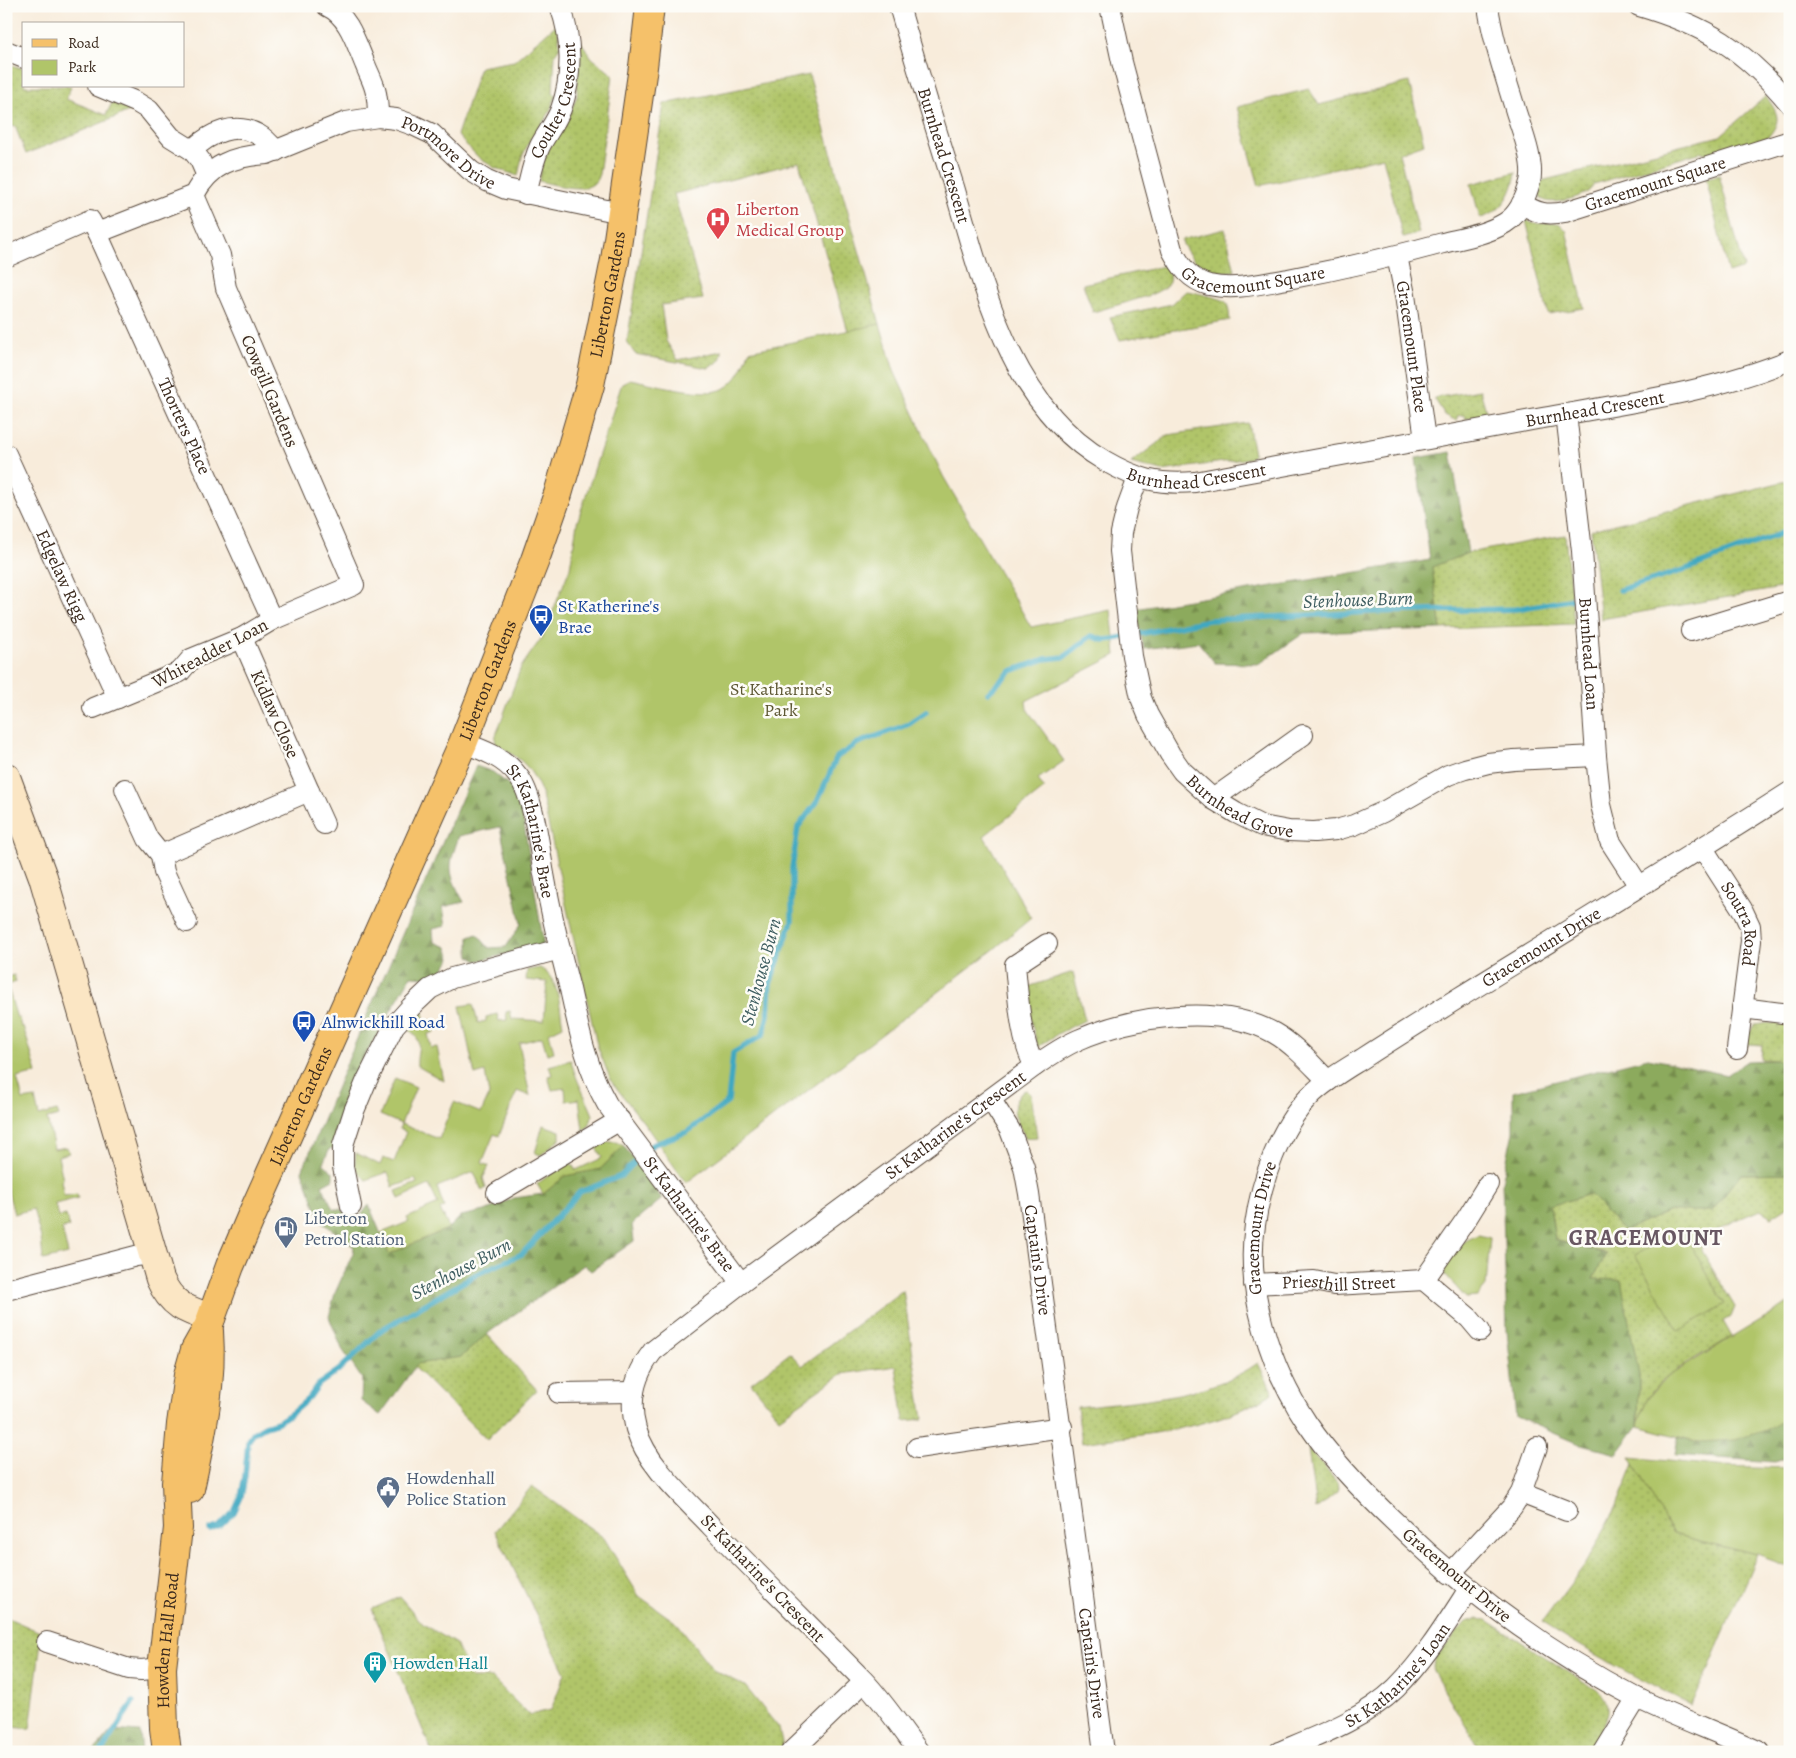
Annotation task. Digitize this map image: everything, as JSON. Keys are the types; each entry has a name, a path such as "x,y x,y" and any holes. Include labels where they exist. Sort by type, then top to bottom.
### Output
{"main road":[{"name":"Liberton Gardens","path":"210,1323 250,1217 464,744 535,560 575,442 590,385 615,260 650,6"},
{"name":"Howden Hall Road","path":"167,1752 164,1728 162,1668 178,1528 176,1483 181,1424 188,1375 195,1350 210,1323"}],"street":[{"path":"327,6 344,20 351,31 375,89 378,117"},
{"name":"Coulter Crescent","path":"526,194 540,148 561,109 569,77 568,28 560,6"},
{"name":"Burnhead Crescent","path":"899,6 984,288 1016,362 1040,402 1065,432 1099,458 1138,478 1175,484 1195,482 1706,387 1767,369 1790,360"},
{"name":"Gracemount Square","path":"1110,6 1118,45 1172,250 1186,273 1209,285 1234,287 1325,272 1397,256 1490,230 1505,223 1513,216 1522,203 1531,181 1531,170 1526,143 1494,35 1488,6"},
{"path":"1648,8 1694,25 1717,38 1742,55 1769,80 1790,104"},
{"path":"6,52 22,57"},
{"path":"103,88 136,102 149,110 171,137 192,150 200,160 207,176"},
{"name":"Portmore Drive","path":"194,195 207,176 230,160 267,154 346,122 378,117 396,119 432,134 471,171 487,181 506,189 621,213"},
{"path":"192,150 203,140 220,131 236,129 260,135 276,151"},
{"name":"Gracemount Square","path":"1522,203 1529,209 1545,214 1565,212 1790,140"},
{"path":"6,257 90,220 97,233 194,195"},
{"name":"Cowgill Gardens","path":"194,195 220,255 226,288 354,585"},
{"name":"Thorters Place","path":"97,233 272,620"},
{"name":"Gracemount Place","path":"1397,256 1405,295 1425,439"},
{"name":"Burnhead Loan","path":"1566,414 1582,551 1601,806 1610,841 1639,886"},
{"name":"Edgelaw Rigg","path":"6,454 118,698"},
{"name":"Burnhead Grove","path":"1138,478 1127,508 1121,533 1120,551 1127,621 1136,680 1148,715 1170,754 1182,771 1213,799 1262,826 1289,831 1314,832 1336,830 1354,825 1383,812 1448,775 1465,769 1488,763 1514,760 1596,756"},
{"name":"Whiteadder Loan","path":"93,708 180,672 190,659 242,638 272,620 354,585"},
{"path":"1691,631 1790,601"},
{"name":"Kidlaw Close","path":"242,638 324,824"},
{"path":"1213,799 1303,735"},
{"name":"St Katharine's Brae","path":"464,744 485,751 507,764 519,776 528,792 560,950 588,1063 596,1084 620,1120 741,1283"},
{"path":"6,777 43,878 160,1279 170,1296 186,1309 210,1323"},
{"path":"125,789 148,839 161,855 164,872 186,922"},
{"path":"161,855 309,791"},
{"name":"Gracemount Drive","path":"1760,1752 1637,1698 1530,1635 1434,1561 1359,1488 1306,1422 1290,1393 1271,1350 1256,1298 1252,1239 1256,1213 1274,1156 1284,1132 1298,1110 1311,1095 1328,1081 1790,792"},
{"name":"Soutra Road","path":"1702,847 1742,909 1750,926 1738,1049"},
{"path":"1035,1066 1027,1044 1015,965 1047,944"},
{"path":"351,1206 343,1167 343,1145 366,1082 394,1026 430,990 452,978 560,950"},
{"path":"1742,1008 1790,1014"},
{"name":"St Katharine's Crescent","path":"919,1752 881,1701 864,1682 755,1571 654,1463 636,1429 633,1411 637,1376 644,1363 653,1351 741,1283 1035,1066 1058,1050 1078,1040 1130,1023 1193,1016 1223,1017 1252,1023 1274,1033 1293,1046 1328,1081"},
{"name":"Captain's Drive","path":"991,1100 1010,1130 1024,1167 1030,1194 1104,1752"},
{"path":"497,1193 620,1120"},
{"path":"1480,1331 1469,1318 1424,1280 1468,1218 1488,1184"},
{"path":"6,1290 136,1256 153,1254"},
{"name":"Priesthill Street","path":"1254,1284 1314,1281 1334,1285 1424,1280"},
{"path":"571,1388 634,1392"},
{"path":"917,1448 1062,1427"},
{"path":"1450,1574 1512,1507 1521,1493 1537,1447"},
{"path":"1521,1493 1567,1510"},
{"name":"St Katharine's Loan","path":"1279,1752 1329,1732 1358,1716 1396,1689 1418,1663 1469,1589"},
{"path":"48,1642 129,1669 162,1668"},
{"path":"791,1752 864,1682"},
{"path":"1604,1752 1637,1698"}],"green space":[{"path":"557,24 560,47 555,54 553,92 556,96 548,115 530,140 522,157 518,176 495,168 479,158 457,135 480,67 514,61"},
{"path":"579,39 592,58 613,75 599,174 596,181 588,187 575,188 539,181 542,165 549,148 566,124 577,96"},
{"path":"6,63 22,68 22,88 71,88 66,99 106,115 112,103 131,110 26,154 15,126 11,127 6,116"},
{"path":"809,75 880,324 848,331 799,162 674,194 703,299 661,305 666,341 678,360 722,351 722,354 718,362 708,368 635,354 627,342 664,104"},
{"path":"1409,82 1424,144 1399,153 1419,233 1403,238 1383,157 1259,186 1237,107 1309,89 1319,105"},
{"path":"1766,96 1777,116 1776,126 1768,137 1713,155 1702,152 1594,184 1587,192 1568,200 1552,202 1541,198 1539,193 1541,181 1720,136"},
{"path":"1516,172 1512,188 1505,201 1494,212 1480,218 1471,184"},
{"path":"1719,175 1744,268 1728,273 1706,178"},
{"path":"1526,220 1539,224 1559,223 1566,230 1584,308 1548,314"},
{"path":"1225,229 1235,271 1217,271 1202,266 1190,256 1181,240"},
{"path":"1164,266 1169,274 1169,281 1159,291 1142,298 1093,312 1083,284"},
{"path":"1186,291 1225,301 1230,320 1120,340 1110,317 1172,304"},
{"name":"St Katharine's Park","path":"880,324 894,371 943,476 1031,627 1111,610 1116,655 1026,701 1027,709 1064,761 1038,779 1044,789 984,836 1031,918 993,950 686,1183 644,1123 611,1081 597,1045 541,791 528,768 496,744 495,738 521,667 543,636 570,568 577,523 622,383 630,379 692,391 715,391 723,389 733,382 743,368 749,351"},
{"path":"1480,390 1487,414 1465,419 1464,415 1457,416 1457,421 1445,415 1434,398"},
{"path":"1248,423 1254,454 1250,458 1162,471 1131,463 1168,435"},
{"path":"1451,452 1468,553 1432,567 1441,629 1304,633 1259,664 1215,663 1198,642 1144,649 1135,609 1430,560 1416,458"},
{"path":"1790,480 1790,578 1781,588 1601,619 1591,530"},
{"path":"1565,535 1574,624 1441,629 1430,560"},
{"path":"476,766 493,772 519,793 544,946 477,961 469,956 469,937 477,934 489,948 506,947 521,924 500,827 459,836 451,869 454,883 464,902 443,907 446,926 433,929 434,942 447,947 451,958 440,974 429,977 411,976 354,1075 333,1149 330,1148 323,1163 333,1172 333,1179 322,1185 333,1209 341,1209 354,1223 369,1205 389,1254 449,1228 461,1216 485,1211 514,1198 543,1194 565,1176 600,1169 624,1146 662,1199 632,1224 634,1241 591,1271 584,1265 491,1331 461,1357 417,1364 380,1415 361,1401 362,1379 342,1349 329,1317 335,1293 354,1247 321,1221 302,1171 366,1017"},
{"path":"540,968 547,973 558,993 563,1026 549,1033 554,1052 547,1054 542,1037 519,1043 530,1096 517,1091 499,1136 494,1134 482,1163 489,1166 483,1178 486,1188 482,1191 474,1172 437,1187 444,1207 440,1209 449,1228 389,1254 381,1233 408,1222 407,1218 438,1204 429,1185 399,1199 396,1191 417,1183 415,1179 393,1187 388,1172 366,1180 356,1168 356,1153 380,1165 383,1158 394,1162 406,1132 399,1129 401,1124 439,1139 454,1102 481,1113 489,1095 485,1072 475,1075 460,1006 473,1004 478,1023 486,1021 486,1017 497,1014 499,1021 507,1020 506,1012 510,1011 512,1019 544,1021 547,982 526,980 527,970"},
{"path":"1073,972 1085,1020 1059,1033 1038,1047 1025,999 1025,988"},
{"path":"14,975 16,982 8,985 8,988 17,1018 19,1018 21,1027 23,1026 37,1073 17,1078 23,1100 35,1098 39,1116 57,1111 59,1116 47,1119 54,1149 67,1147 69,1153 58,1156 64,1196 77,1194 78,1198 55,1204 58,1217 66,1215 69,1227 62,1229 68,1254 43,1260 41,1238 33,1209 14,1214 6,1184 6,977"},
{"path":"422,1009 425,1022 432,1020 435,1032 428,1034 431,1048 437,1047 444,1081 417,1066 418,1041 408,1029"},
{"path":"1768,1023 1790,1025 1790,1067 1777,1060 1761,1059 1762,1045 1746,1044 1748,1034 1755,1025"},
{"path":"1648,1058 1727,1075 1747,1061 1777,1060 1790,1067 1790,1173 1741,1174 1712,1211 1670,1211 1623,1231 1590,1194 1550,1206 1555,1240 1606,1254 1593,1279 1621,1280 1639,1375 1638,1426 1617,1454 1582,1445 1516,1417 1507,1331 1502,1182 1513,1132 1513,1092"},
{"path":"571,1060 593,1115 588,1127 583,1130 579,1099 566,1101 565,1088 552,1090 548,1076 552,1075 549,1066"},
{"path":"395,1078 416,1087 401,1124 380,1115"},
{"path":"1027,1090 1031,1094 1037,1137 1026,1138 1016,1120 1015,1103 1023,1091"},
{"path":"543,1125 560,1131 560,1139 541,1155 535,1153"},
{"path":"607,1142 616,1142 624,1146 600,1169 565,1176 543,1194 537,1184 555,1171 554,1167 568,1160 576,1170 602,1158 596,1147"},
{"path":"1790,1173 1790,1205 1772,1217 1760,1210 1734,1221 1702,1239 1701,1250 1735,1307 1731,1317 1723,1321 1732,1337 1691,1360 1652,1391 1642,1410 1638,1426 1639,1375 1593,1279 1606,1253 1555,1240 1550,1205 1590,1194 1647,1221 1670,1211 1712,1211 1741,1174"},
{"path":"1681,1229 1725,1304 1679,1331 1635,1255"},
{"path":"1479,1235 1490,1238 1486,1286 1477,1297 1466,1298 1446,1276 1444,1267 1458,1247 1466,1240"},
{"path":"903,1290 923,1419 904,1421 896,1366 842,1374 779,1418 751,1383 790,1353 802,1366"},
{"path":"1790,1302 1790,1417 1766,1430 1735,1440 1699,1442 1638,1426 1649,1397 1672,1374"},
{"path":"480,1326 537,1390 487,1440 410,1363"},
{"path":"1258,1363 1273,1393 1251,1405 1228,1415 1180,1428 1082,1443 1077,1407 1171,1396 1217,1384 1239,1375"},
{"path":"1790,1384 1790,1457 1775,1462 1675,1455 1678,1437 1699,1442"},
{"path":"1308,1449 1337,1482 1338,1488 1337,1492 1316,1509"},
{"path":"1630,1457 1717,1466 1790,1468 1790,1567 1757,1555 1673,1534"},
{"path":"1634,1464 1673,1534 1757,1555 1692,1705 1578,1645 1542,1622 1586,1563 1616,1508"},
{"path":"532,1486 604,1538 639,1596 678,1624 713,1670 745,1686 779,1728 783,1747 777,1752 432,1752 372,1609 400,1597 423,1624 456,1644 471,1678 492,1678 529,1715 551,1710 565,1673 495,1531"},
{"path":"6,1617 42,1633 30,1729 12,1727 6,1730 6,1704 12,1699 6,1689"},
{"path":"1478,1619 1487,1620 1602,1695 1607,1707 1606,1717 1589,1752 1481,1752 1432,1669 1436,1657 1466,1622"},
{"path":"112,1730 140,1732 142,1752 93,1752"}],"waterway":[{"name":"Stenhouse Burn","path":"1620,590 1681,571 1790,530"},
{"name":"Stenhouse Burn","path":"988,693 1011,671 1045,659 1064,657 1091,636 1104,640 1114,639 1209,620 1371,612 1516,609 1574,599"},
{"name":"Stenhouse Burn","path":"210,1530 220,1526 234,1512 241,1497 248,1442 253,1433 265,1426 278,1422 293,1412 309,1398 319,1384 339,1370 381,1330 477,1274 522,1254 580,1192 621,1176 652,1145 687,1132 728,1102 733,1053 763,1035 768,1015 770,984 792,921 792,868 798,827 817,802 837,757 858,743 909,724 926,712"},
{"name":"Stenhouse Burn","path":"101,1752 133,1702"}],"place":[{"name":"Liberton Medical Group","path":"718,240"},
{"name":"St Katherine's Brae","path":"541,637"},
{"name":"Alnwickhill Road","path":"304,1043"},
{"name":"Liberton Petrol Station","path":"286,1249"},
{"name":"Howdenhall Police Station","path":"388,1509"},
{"name":"Howden Hall","path":"375,1684"}],"district":[{"name":"GRACEMOUNT","path":"1646,1238"}]}
